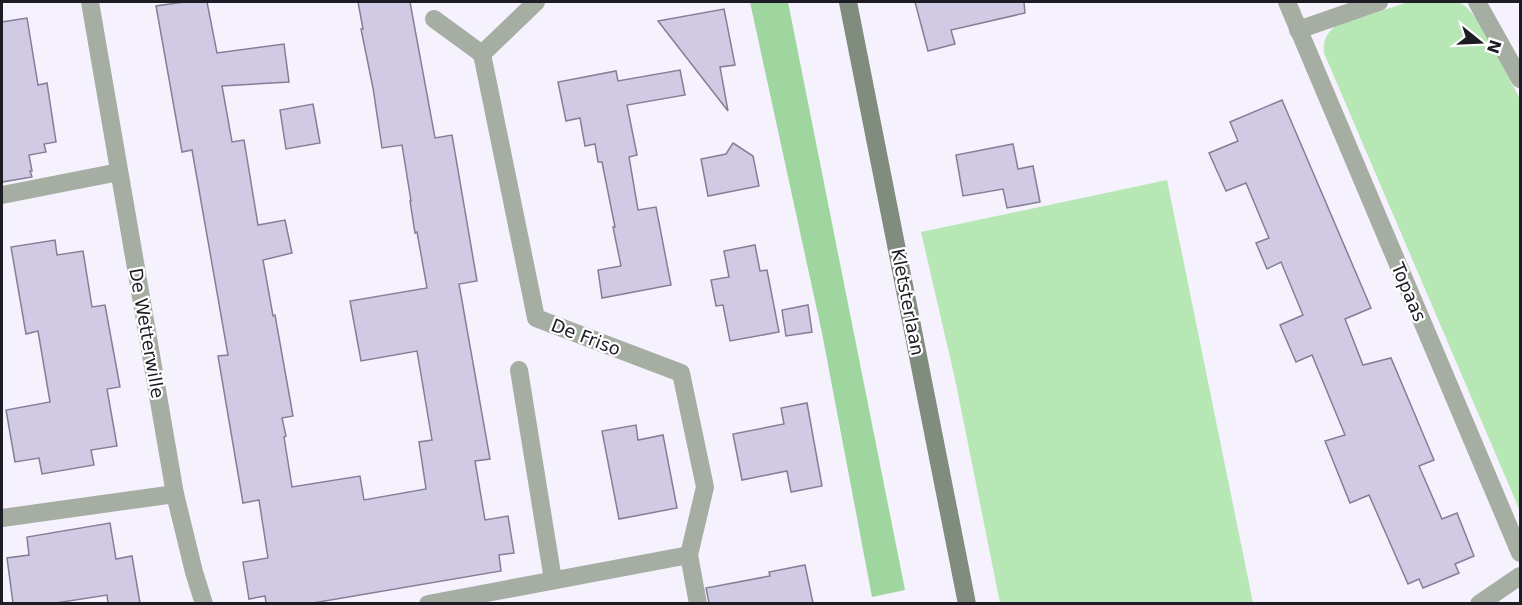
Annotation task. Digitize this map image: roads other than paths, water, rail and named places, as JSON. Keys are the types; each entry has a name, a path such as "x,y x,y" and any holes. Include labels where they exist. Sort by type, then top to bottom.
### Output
{"main road":[{"name":"Kletsterlaan","path":"848,2 967,603"}],"street":[{"name":"De Wetterwille","path":"90,2 176,494 194,572 204,603"},
{"path":"434,19 482,54 536,2"},
{"name":"Topaas","path":"1287,2 1521,553"},
{"path":"1299,30 1379,2"},
{"path":"1477,2 1521,79"},
{"name":"De Friso","path":"482,54 536,318 681,373 705,487 689,555 698,603"},
{"path":"2,195 119,172"},
{"path":"519,370 553,580"},
{"path":"2,518 176,494"},
{"path":"428,603 689,555"},
{"path":"1479,603 1521,576"}]}
